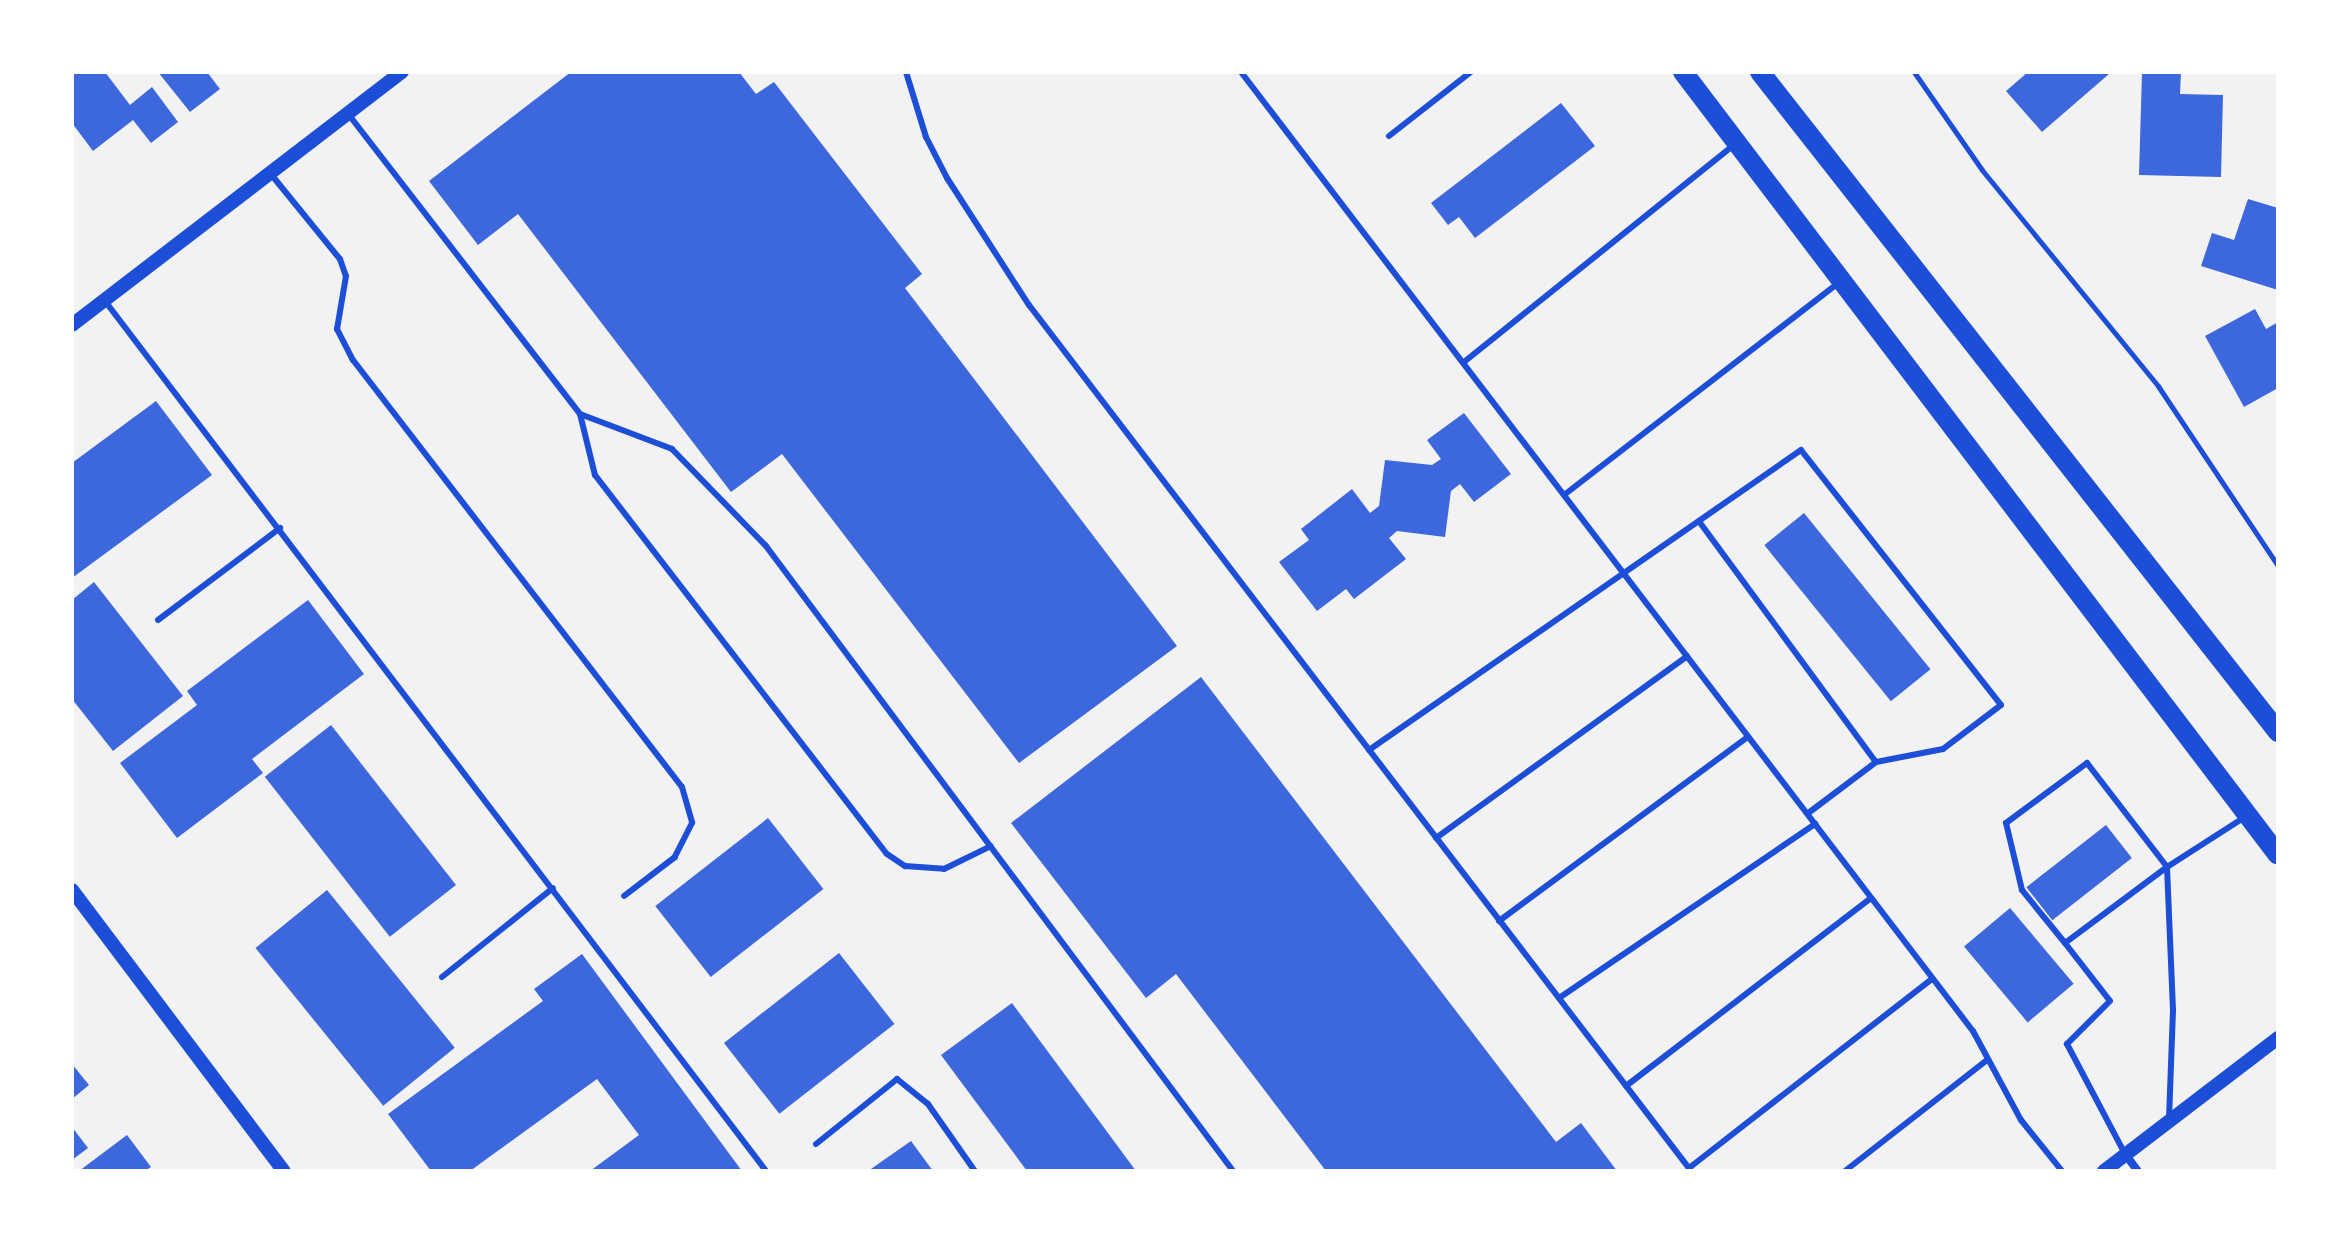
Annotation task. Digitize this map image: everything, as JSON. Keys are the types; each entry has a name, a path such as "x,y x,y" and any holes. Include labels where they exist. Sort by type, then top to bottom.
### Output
{"main road":[{"path":"1683,72 2278,855"},
{"path":"1760,72 2278,732"}],"street":[{"path":"72,325 402,72"},
{"path":"72,890 284,1171"},
{"path":"2104,1171 2278,1038"},
{"path":"2125,1154 2138,1171"}],"lane":[{"path":"906,72 926,137 947,178 1022,295 1690,1170 1932,979"},
{"path":"1241,72 1973,1031 2021,1120 2062,1171"},
{"path":"1389,136 1471,72"},
{"path":"347,114 580,414 595,475 887,854 905,866 944,869 991,846"},
{"path":"1464,362 1738,142"},
{"path":"270,173 340,259 346,276 337,329 353,360 682,787 692,823 675,857 624,896"},
{"path":"1564,495 1840,281"},
{"path":"104,300 766,1171"},
{"path":"580,414 672,449 766,546 1233,1171"},
{"path":"1369,750 1623,572 1701,524 1801,450 2001,705 1943,749 1876,762 1807,814"},
{"path":"1701,524 1876,762"},
{"path":"158,620 280,528"},
{"path":"1436,838 1687,656"},
{"path":"1499,921 1748,737"},
{"path":"2125,1154 2067,1044 2110,1001 2022,890 2006,823 2087,763 2167,867 2173,1010 2169,1120"},
{"path":"2065,943 2167,867 2248,815"},
{"path":"1559,998 1815,824"},
{"path":"442,977 553,888"},
{"path":"1626,1086 1871,898"},
{"path":"1845,1171 1987,1060"},
{"path":"816,1144 897,1079 928,1104 975,1171"}],"path":[{"path":"1914,72 1982,170 2158,386 2278,566"}],"building":[{"path":"72,72 105,72 130,105 152,87 178,122 151,143 133,120 93,151 72,123"},
{"path":"158,72 207,72 220,89 190,112"},
{"path":"571,72 739,72 756,94 774,82 922,274 905,288 1177,646 1019,763 782,454 731,492 518,214 478,245 429,181"},
{"path":"2028,72 2109,74 2042,132 2006,91"},
{"path":"2142,72 2181,72 2180,94 2223,95 2221,177 2139,175"},
{"path":"1561,103 1595,146 1475,238 1459,217 1448,225 1431,203"},
{"path":"2248,199 2278,208 2278,290 2201,266 2212,233 2234,240"},
{"path":"2255,309 2266,329 2278,322 2278,388 2244,407 2205,336"},
{"path":"156,401 212,475 72,578 72,463"},
{"path":"1464,413 1511,474 1474,502 1460,484 1451,491 1445,537 1397,531 1389,538 1406,559 1354,599 1346,589 1317,611 1279,562 1309,540 1301,529 1352,489 1370,513 1379,506 1385,460 1432,465 1441,459 1427,440"},
{"path":"1804,513 1930,669 1891,701 1764,545"},
{"path":"94,582 183,696 113,751 72,699 72,600"},
{"path":"308,600 364,674 252,759 263,773 177,838 120,763 197,705 187,691"},
{"path":"1201,677 1556,1142 1581,1123 1617,1171 1326,1171 1176,974 1146,998 1011,823"},
{"path":"331,725 456,885 390,937 265,777"},
{"path":"768,818 823,889 711,977 655,906"},
{"path":"2106,825 2132,858 2052,920 2026,887"},
{"path":"327,890 455,1048 383,1106 256,948"},
{"path":"2010,908 2074,984 2028,1022 1964,947"},
{"path":"839,953 894,1024 779,1114 724,1043"},
{"path":"582,954 742,1171 590,1171 639,1135 597,1079 470,1171 431,1171 388,1114 543,1001 534,989"},
{"path":"1012,1003 1136,1171 1027,1171 941,1055"},
{"path":"72,1064 89,1085 72,1099"},
{"path":"72,1127 88,1148 72,1160"},
{"path":"127,1135 151,1167 145,1171 79,1171"},
{"path":"911,1141 933,1171 868,1171"}]}
